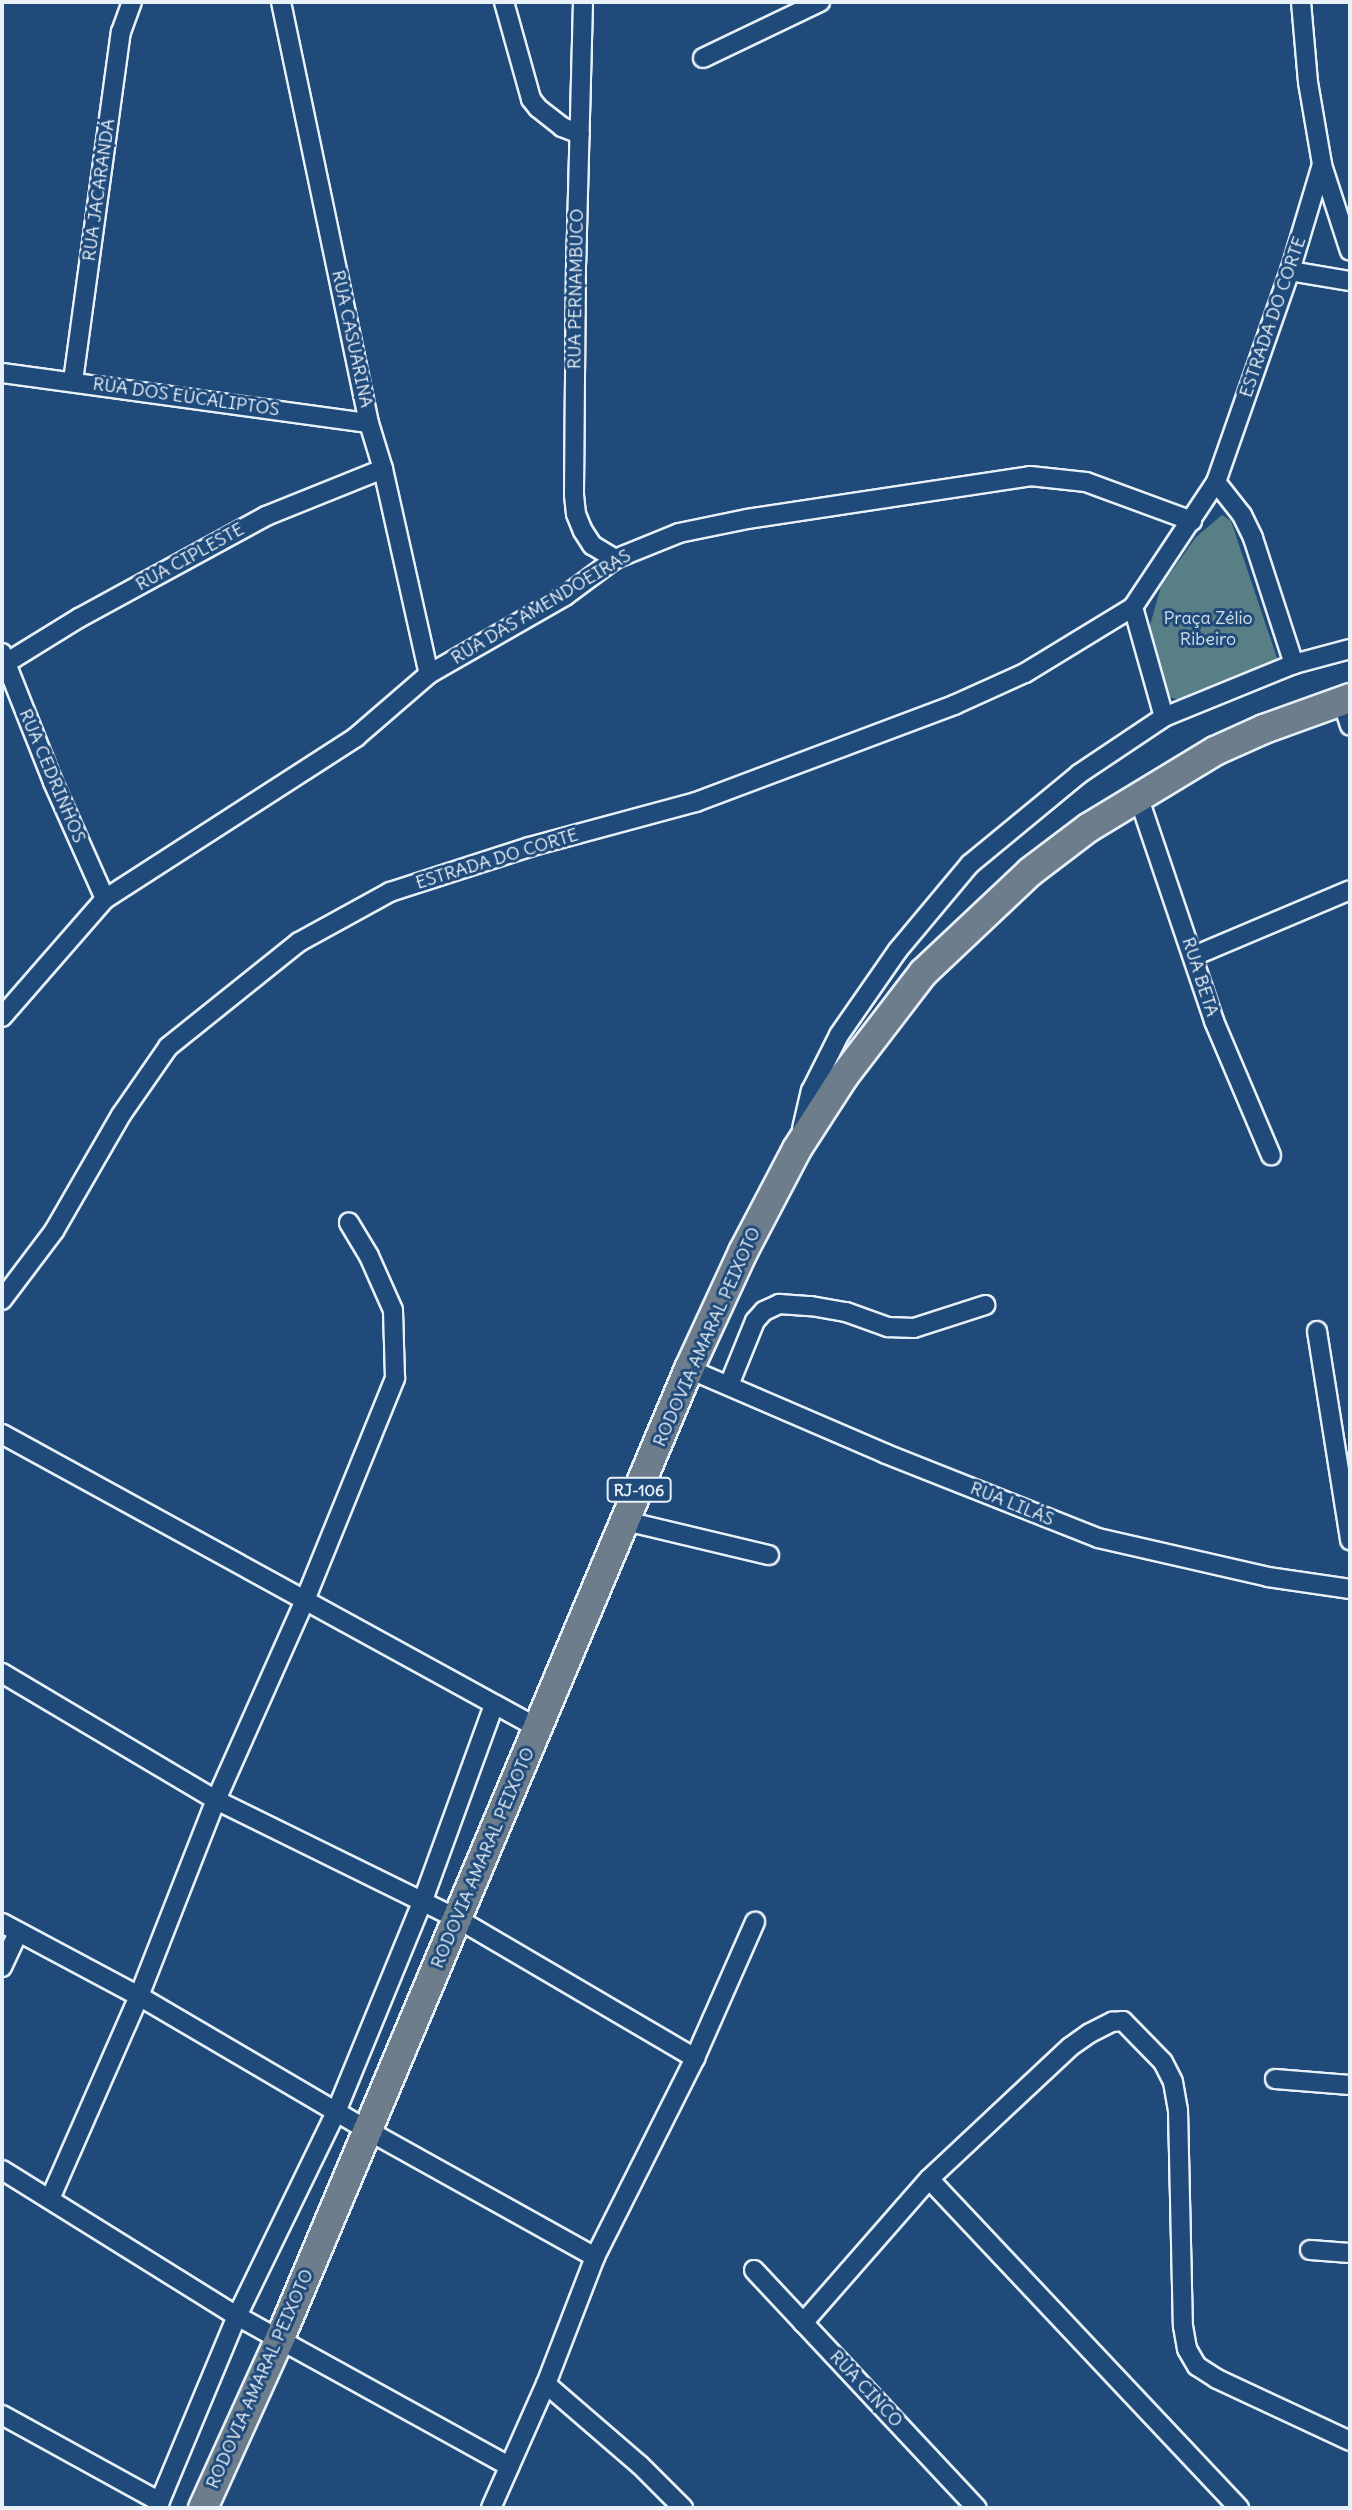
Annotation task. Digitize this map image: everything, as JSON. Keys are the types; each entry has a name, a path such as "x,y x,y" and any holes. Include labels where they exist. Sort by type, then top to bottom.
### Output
{"highway":[{"name":"RODOVIA AMARAL PEIXOTO","path":"203,2508 280,2338 689,1368 743,1252 797,1149 844,1076 923,973 1030,872 1138,796 1215,751 1264,729 1348,708"}],"street":[{"name":"RUA JACARANDÁ","path":"73,381 121,32 132,2"},
{"name":"RUA CASUARINA","path":"281,2 369,423 383,469 429,674"},
{"path":"504,2 531,99 562,127 580,134"},
{"name":"RUA PERNAMBUCO","path":"583,2 574,495 576,514 583,531 592,545 615,559"},
{"path":"703,58 820,2"},
{"name":"ESTRADA DO CORTE","path":"2,1300 54,1231 121,1115 169,1047 299,942 390,892 529,847 695,802 954,705 1025,673 1133,607 1216,482 1290,271 1322,164 1308,82 1301,2"},
{"path":"1322,164 1350,251"},
{"path":"1290,271 1350,281"},
{"name":"RUA DOS EUCALIPTOS","path":"2,373 369,423"},
{"name":"RUA CIPLESTE","path":"4,658 266,516 383,469"},
{"name":"RUA DAS AMENDOEIRAS","path":"2,1017 105,899 356,737 429,674 565,596 615,559 679,533 733,522 1030,476 1086,482 1192,521"},
{"path":"1216,482 1242,515 1253,538 1294,664"},
{"path":"1133,607 1164,717"},
{"path":"797,1149 811,1091 839,1035 898,950 970,864 1079,774 1164,717 1294,664 1350,649"},
{"name":"RUA CEDRINHOS","path":"4,658 105,899"},
{"name":"RUA BETA","path":"1138,796 1228,1056 1270,1155"},
{"path":"1194,956 1350,890"},
{"path":"50,2199 139,1996 216,1800 305,1600 395,1378 393,1310 369,1256 349,1223"},
{"path":"729,1385 755,1321 764,1311 779,1304 846,1312 888,1326 914,1328 985,1305"},
{"path":"1317,1331 1350,1540"},
{"name":"RUA LILÁS","path":"689,1368 886,1454 1098,1538 1268,1577 1350,1588"},
{"path":"2,1434 538,1727"},
{"path":"626,1521 769,1555"},
{"path":"2,1673 216,1800 423,1900 695,2058"},
{"path":"2,2415 159,2505 237,2316 336,2112 423,1900 494,1705"},
{"path":"491,2508 546,2384 595,2257 695,2058 755,1922"},
{"path":"2,1923 139,1996 367,2130 595,2257"},
{"path":"2,1967 18,1933"},
{"path":"803,2323 929,2179 1070,2047 1100,2028 1122,2021 1163,2062 1172,2082 1178,2109 1183,2326 1187,2348 1197,2366 1217,2379 1350,2441"},
{"path":"1275,2079 1350,2085"},
{"path":"2,2170 237,2316 509,2466"},
{"path":"929,2179 1239,2508"},
{"path":"1310,2250 1350,2253"},
{"name":"RUA CINCO","path":"754,2270 977,2508"},
{"path":"546,2384 640,2466 683,2508"}],"green space":[{"name":"Praça Zélio Ribeiro","path":"1222,515 1231,521 1278,661 1183,701 1166,696 1149,629 1161,586 1196,537"}]}
